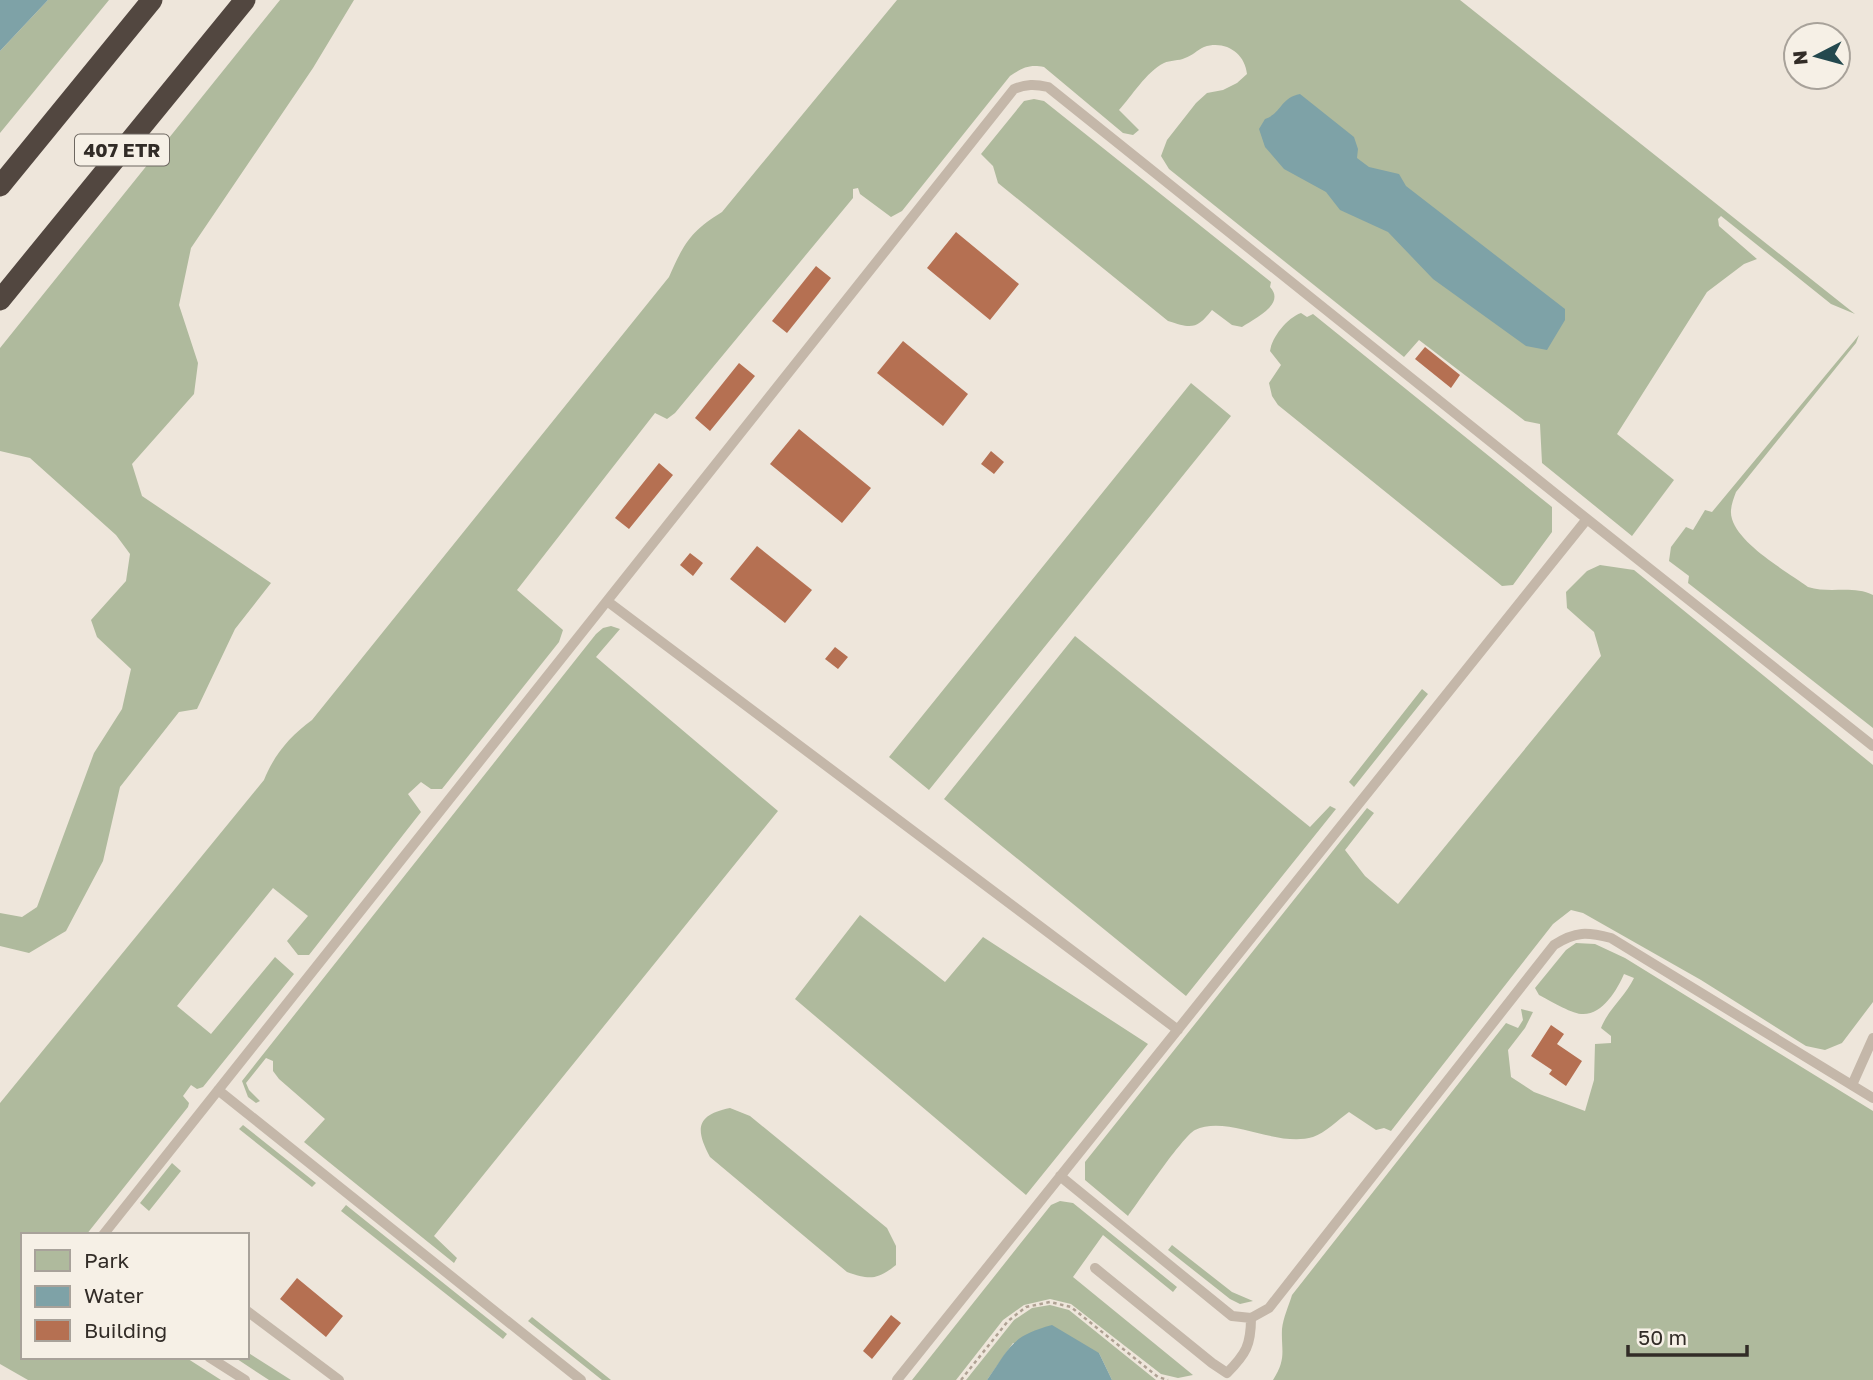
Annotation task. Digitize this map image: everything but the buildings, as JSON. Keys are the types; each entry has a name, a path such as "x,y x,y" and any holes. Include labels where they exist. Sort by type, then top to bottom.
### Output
{"highway":[{"name":"407 ETR","path":"0,187 152,0"},
{"name":"407 ETR","path":"0,300 244,0"}],"lane":[{"path":"105,1233 1014,89 1024,85 1037,84 1048,88 1873,746"},
{"path":"897,1380 1587,519"},
{"path":"607,601 1178,1030"},
{"path":"1060,1176 1231,1316 1251,1318 1269,1308 1554,945 1569,936 1590,933 1611,938 1873,1098"},
{"path":"1852,1085 1873,1038"},
{"path":"218,1090 581,1380"},
{"path":"1095,1269 1227,1373 1244,1356 1251,1337 1251,1318"},
{"path":"248,1312 339,1380"},
{"path":"212,1359 245,1380"}],"path":[{"path":"961,1380 1008,1321 1026,1307 1049,1302 1071,1307 1158,1377 1168,1380"}],"green space":[{"path":"48,0 109,0 0,133 0,51"},
{"path":"280,0 354,0 313,68 191,248 179,305 198,363 194,394 132,464 142,496 271,583 235,629 197,709 179,712 120,787 103,861 66,931 29,953 0,946 0,913 22,917 37,907 94,753 122,709 131,669 97,637 91,620 126,581 130,554 116,535 30,458 0,451 0,348"},
{"path":"897,0 1460,0 1855,314 1831,304 1721,216 1718,219 1719,226 1757,259 1744,264 1707,292 1617,434 1674,480 1632,536 1542,463 1540,424 1525,421 1419,340 1404,357 1169,169 1161,156 1167,140 1196,103 1207,93 1223,90 1247,74 1242,60 1233,50 1219,45 1204,47 1188,57 1164,63 1151,72 1119,110 1139,130 1133,135 1123,133 1044,67 1030,66 1018,71 1010,76 902,211 891,217 860,194 858,188 853,189 853,198 675,413 667,419 655,413 517,590 563,630 559,642 442,789 431,789 421,782 408,794 421,812 309,955 298,955 287,941 308,916 273,888 177,1006 211,1034 275,957 294,974 203,1087 197,1089 191,1085 183,1096 189,1103 188,1107 88,1233 21,1233 21,1359 188,1359 221,1380 28,1380 0,1364 0,1103 264,780 284,747 312,720 669,277 689,239 722,212"},
{"path":"1024,101 1044,101 1271,282 1270,287 1274,293 1272,305 1242,327 1232,325 1212,310 1193,326 1168,321 998,183 993,166 981,154"},
{"path":"1301,313 1307,317 1313,314 1552,507 1552,532 1513,585 1502,586 1278,405 1272,396 1269,383 1281,365 1270,351 1271,346 1286,324"},
{"path":"1859,335 1856,343 1736,492 1731,512 1737,529 1754,548 1808,587 1858,591 1873,595 1873,728 1688,583 1689,576 1669,561 1671,547 1686,527 1693,530 1705,510 1712,512"},
{"path":"1191,383 1231,416 929,790 889,757"},
{"path":"1600,565 1634,570 1873,765 1873,1002 1842,1043 1825,1050 1806,1046 1701,980 1583,913 1571,910 1553,924 1391,1131 1384,1128 1376,1130 1349,1112 1318,1135 1299,1139 1222,1126 1195,1130 1171,1156 1128,1216 1085,1180 1085,1162 1367,808 1374,813 1345,850 1365,876 1398,904 1601,656 1594,632 1567,608 1566,592 1587,571"},
{"path":"611,626 620,629 596,657 778,811 434,1236 457,1258 454,1263 304,1142 325,1119 279,1079 273,1071 273,1061 266,1058 246,1083 260,1101 256,1103 248,1097 242,1081 596,634"},
{"path":"1075,636 1310,827 1330,806 1336,809 1186,996 944,799"},
{"path":"1422,689 1428,694 1354,787 1349,782"},
{"path":"860,915 945,982 983,937 1148,1044 1026,1195 795,999"},
{"path":"1576,943 1595,944 1625,958 1873,1111 1873,1380 1273,1380 1282,1360 1283,1325 1292,1295 1506,1023 1518,1028 1523,1020 1521,1009 1533,1012 1525,1028 1508,1050 1511,1077 1534,1092 1585,1111 1594,1080 1595,1044 1611,1043 1611,1036 1601,1028 1634,978 1624,974 1608,1001 1589,1014 1571,1011 1539,995 1535,988 1566,950"},
{"path":"730,1108 750,1116 887,1228 896,1246 896,1265 884,1274 873,1277 847,1272 710,1157 702,1139 702,1125 710,1115"},
{"path":"243,1125 316,1183 312,1187 239,1129"},
{"path":"172,1163 181,1171 149,1211 140,1203"},
{"path":"1060,1201 1073,1203 1177,1287 1173,1292 1103,1235 1073,1277 1193,1375 1178,1378 1161,1374 1071,1304 1050,1299 1024,1305 1003,1320 956,1380 912,1380 1051,1205"},
{"path":"346,1205 507,1334 503,1339 341,1211"},
{"path":"1172,1245 1232,1292 1253,1301 1240,1304 1230,1299 1168,1250"},
{"path":"1050,1305 1069,1310 1156,1380 1112,1380 1099,1353 1013,1343 987,1380 966,1380 1014,1320 1032,1308"},
{"path":"532,1317 611,1380 602,1380 528,1321"},
{"path":"248,1353 291,1380 269,1380 237,1359 248,1359"}],"water":[{"path":"0,0 48,0 0,51"},
{"path":"1300,94 1354,137 1358,149 1357,158 1369,167 1399,174 1406,186 1565,309 1565,320 1547,350 1526,346 1433,279 1388,232 1340,210 1326,192 1284,169 1265,147 1259,129 1265,119 1288,99"},
{"path":"1052,1325 1099,1353 1112,1380 987,1380 1013,1344 1038,1329"}]}
